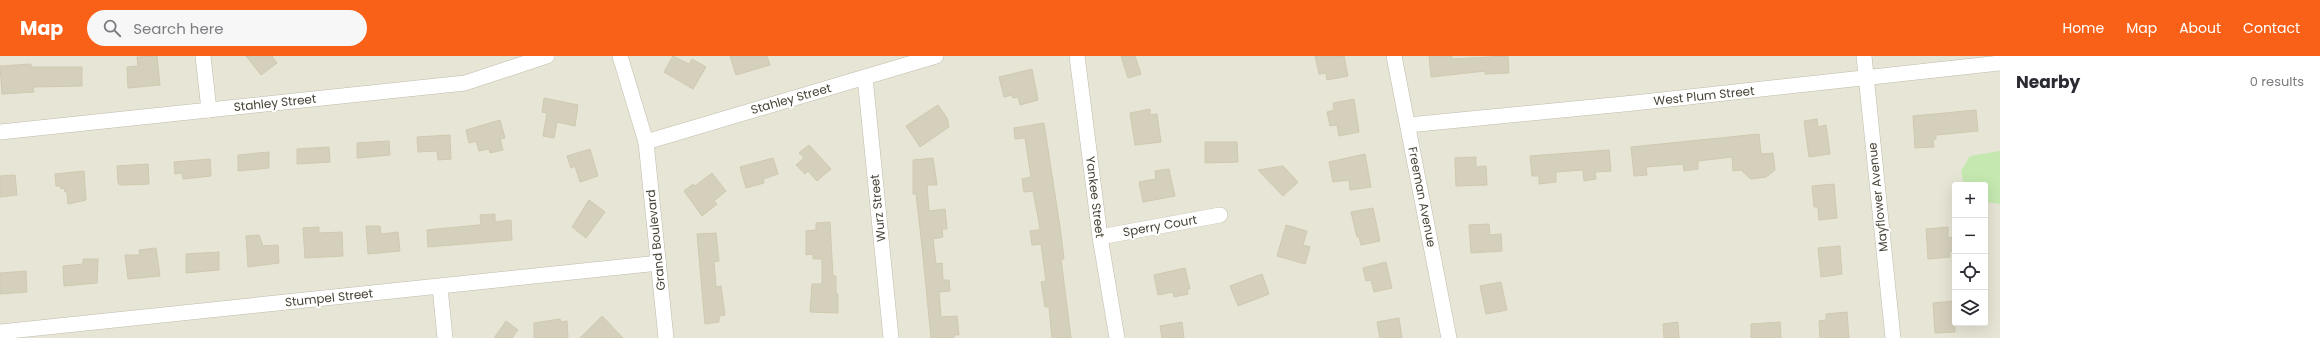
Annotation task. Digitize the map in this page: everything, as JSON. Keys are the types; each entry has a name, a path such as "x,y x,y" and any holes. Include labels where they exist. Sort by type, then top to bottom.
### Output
{"street":[{"path":"203,56 209,110"},
{"name":"Stahley Street","path":"0,132 465,83 547,56"},
{"name":"Grand Boulevard","path":"620,56 646,142 666,338"},
{"name":"Stahley Street","path":"646,142 936,56"},
{"name":"Yankee Street","path":"1077,56 1100,237 1117,338"},
{"name":"Freeman Avenue","path":"1394,56 1449,338"},
{"name":"Mayflower Avenue","path":"1864,56 1892,338"},
{"name":"West Plum Street","path":"1408,125 1642,102 2000,63"},
{"name":"Wurz Street","path":"865,77 891,338"},
{"name":"Sperry Court","path":"1100,237 1220,215"},
{"name":"Stumpel Street","path":"0,332 659,263"},
{"path":"440,287 445,338"}],"shaded area":[{"path":"0,56 2000,56 2000,338 0,338"}],"green space":[{"path":"2000,151 2000,204 1988,202 1988,182 1963,182 1961,171 1970,156"}],"building":[{"path":"157,56 160,85 128,88 127,67 138,66 137,57"},
{"path":"246,56 272,56 277,63 261,75"},
{"path":"673,56 689,64 692,59 706,67 693,89 664,72"},
{"path":"730,56 767,56 770,65 736,75"},
{"path":"1121,56 1135,56 1141,74 1128,78"},
{"path":"1315,56 1344,56 1348,76 1327,80 1326,73 1319,74"},
{"path":"1429,56 1452,56 1452,59 1508,56 1509,73 1485,74 1485,71 1431,77"},
{"path":"31,64 31,67 82,67 82,86 33,87 34,92 2,94 0,66"},
{"path":"1032,69 1038,100 1020,105 1018,97 1013,98 1012,95 1004,97 999,77"},
{"path":"544,98 578,105 575,126 557,122 554,138 543,136 547,113 542,112"},
{"path":"1354,99 1359,132 1339,136 1337,125 1330,126 1327,112 1334,110 1333,103"},
{"path":"938,105 947,118 949,127 920,147 906,126"},
{"path":"1150,109 1150,115 1157,114 1161,142 1135,145 1130,113"},
{"path":"1976,110 1978,131 1936,135 1936,139 1933,140 1934,147 1915,148 1913,116"},
{"path":"1817,119 1818,127 1826,125 1830,154 1809,157 1804,121"},
{"path":"500,120 505,138 500,139 503,150 490,153 489,149 479,151 476,141 469,143 466,130"},
{"path":"1044,123 1060,227 1064,259 1061,259 1071,338 1052,338 1049,307 1045,307 1041,282 1046,281 1041,244 1032,245 1030,231 1039,230 1040,228 1033,191 1024,192 1022,179 1031,177 1025,138 1015,139 1014,128"},
{"path":"1759,134 1761,154 1773,153 1775,170 1766,177 1751,179 1741,170 1733,171 1732,157 1698,161 1698,169 1684,171 1683,164 1646,167 1647,175 1634,176 1631,147"},
{"path":"450,135 451,159 438,160 437,151 418,152 417,137"},
{"path":"389,141 390,155 357,158 357,143"},
{"path":"1205,142 1237,142 1238,162 1205,163"},
{"path":"809,145 831,169 817,181 808,171 805,174 796,165 804,158 799,153"},
{"path":"329,147 330,162 297,164 297,149"},
{"path":"590,149 598,176 580,182 575,166 571,168 567,156"},
{"path":"1609,150 1611,171 1595,172 1596,179 1584,181 1583,170 1556,172 1556,182 1539,184 1539,176 1532,176 1530,156"},
{"path":"269,152 269,168 238,171 238,155"},
{"path":"1365,154 1371,187 1350,190 1349,180 1333,182 1329,162"},
{"path":"1476,157 1476,167 1486,166 1487,185 1456,186 1455,158"},
{"path":"773,158 778,174 763,179 764,183 746,188 740,167"},
{"path":"933,158 937,185 927,185 929,211 945,209 947,229 942,229 943,237 933,239 936,264 942,263 943,280 949,280 950,291 939,292 941,317 957,316 959,335 954,335 954,338 931,338 916,194 913,194 913,160"},
{"path":"210,159 211,176 183,179 182,173 175,174 174,162"},
{"path":"148,164 149,184 120,185 118,183 117,166"},
{"path":"1283,166 1298,182 1283,196 1258,170"},
{"path":"1169,169 1175,196 1143,202 1139,182 1156,179 1155,171"},
{"path":"84,171 86,200 68,204 67,192 65,192 64,188 61,189 60,186 56,186 55,174"},
{"path":"712,173 726,191 714,201 717,204 702,216 684,191 693,184 695,186"},
{"path":"15,175 17,195 0,197 0,176"},
{"path":"1834,184 1837,218 1819,220 1818,207 1814,207 1812,186"},
{"path":"589,200 605,212 586,238 572,227"},
{"path":"1373,208 1380,241 1361,245 1359,237 1357,237 1351,212"},
{"path":"495,214 495,222 511,220 512,240 428,247 427,230 479,225 481,224 480,215"},
{"path":"830,222 833,276 836,276 838,313 810,312 812,284 822,284 822,259 813,259 813,254 806,255 806,231 816,230 816,223"},
{"path":"1489,224 1490,235 1501,234 1502,251 1471,253 1469,225"},
{"path":"1286,225 1307,231 1303,245 1310,247 1305,264 1277,256"},
{"path":"366,226 380,226 381,234 398,232 400,251 368,254"},
{"path":"319,227 319,233 342,232 343,256 305,258 303,228"},
{"path":"1948,227 1948,238 1952,237 1952,252 1949,252 1950,257 1928,259 1926,229"},
{"path":"716,233 719,261 714,262 716,287 721,286 725,315 719,316 719,322 705,324 697,234"},
{"path":"259,235 263,246 278,245 279,263 248,267 246,236"},
{"path":"1840,246 1842,274 1821,277 1818,248"},
{"path":"156,248 160,276 128,279 125,255 140,255 139,250"},
{"path":"219,252 219,270 186,273 186,254"},
{"path":"83,259 98,259 97,283 64,286 63,266 83,264"},
{"path":"1386,262 1392,288 1374,292 1371,280 1366,281 1363,268"},
{"path":"1185,268 1190,289 1187,289 1188,294 1174,297 1173,292 1158,295 1154,275"},
{"path":"26,271 27,292 0,294 0,273"},
{"path":"1262,274 1269,294 1238,306 1230,286"},
{"path":"1501,282 1507,310 1486,314 1480,286"},
{"path":"1952,301 1952,326 1955,326 1955,332 1935,333 1933,303"},
{"path":"1847,312 1849,338 1820,338 1819,321 1826,320 1826,314"},
{"path":"602,316 623,338 580,338"},
{"path":"1399,318 1402,338 1380,338 1377,322"},
{"path":"560,319 561,322 567,321 568,338 534,338 534,323"},
{"path":"506,321 518,330 512,338 494,338"},
{"path":"1182,322 1184,338 1162,338 1160,326"},
{"path":"1678,322 1679,338 1664,338 1663,324"},
{"path":"1780,322 1781,338 1751,338 1751,324"}]}
